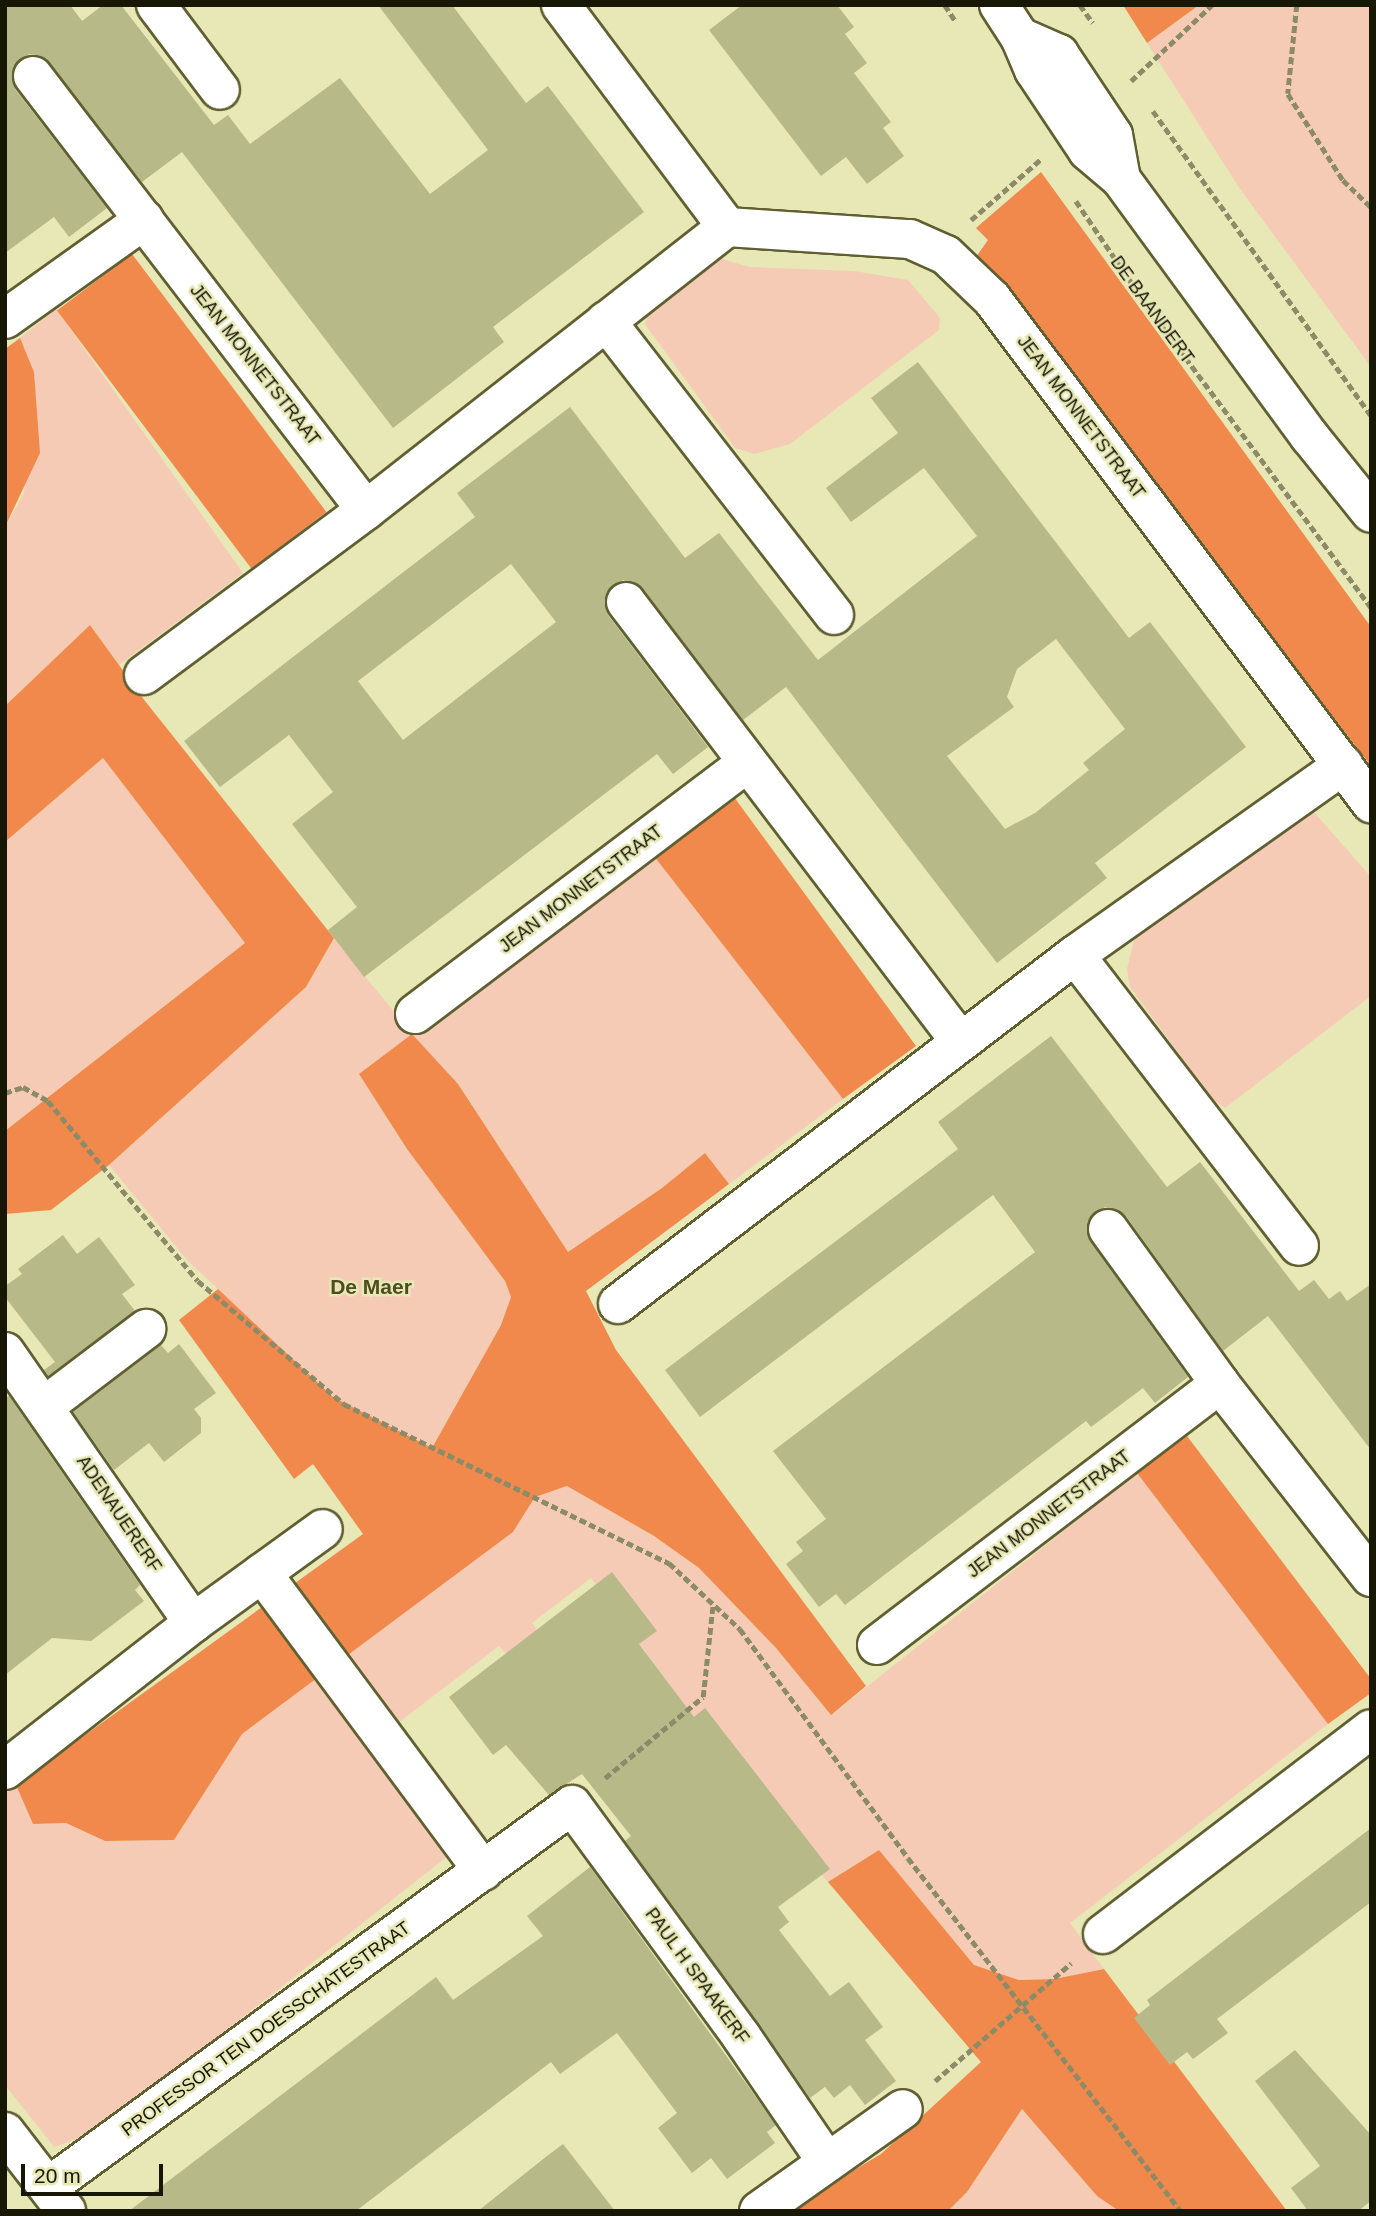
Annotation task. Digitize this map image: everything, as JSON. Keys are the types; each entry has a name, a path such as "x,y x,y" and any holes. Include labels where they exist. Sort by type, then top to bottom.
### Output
{"street":[{"path":"156,5 220,90"},
{"path":"144,675 366,510 727,227 561,5"},
{"path":"999,5 1020,37 1059,54 1113,135 1121,179 1310,437 1371,513"},
{"name":"JEAN MONNETSTRAAT","path":"33,76 366,510"},
{"path":"5,319 144,220"},
{"name":"JEAN MONNETSTRAAT","path":"727,227 910,239 946,255 992,299 1371,803"},
{"path":"606,321 834,615"},
{"path":"626,602 960,1041"},
{"name":"JEAN MONNETSTRAAT","path":"415,1014 747,762"},
{"path":"618,1304 1075,955 1343,765"},
{"path":"1075,955 1299,1246"},
{"path":"1108,1229 1220,1384 1371,1577"},
{"path":"46,1405 146,1329"},
{"name":"ADENAUERERF","path":"5,1352 46,1405 192,1623"},
{"name":"JEAN MONNETSTRAAT","path":"877,1645 1220,1384"},
{"path":"5,1770 192,1623 323,1530"},
{"path":"262,1573 483,1871"},
{"path":"1103,1934 1371,1729"},
{"name":"PROFESSOR TEN DOESSCHATESTRAAT","path":"5,2132 57,2199 566,1810"},
{"name":"PAUL H SPAAKERF","path":"566,1810 741,2036 827,2162"},
{"path":"759,2211 903,2109"}],"path":[{"path":"945,5 960,28"},
{"path":"1080,5 1095,27"},
{"path":"1297,5 1288,94 1343,180 1371,207"},
{"path":"1125,70 1139,91"},
{"path":"1147,102 1371,415"},
{"path":"1045,155 1052,166"},
{"name":"DE BAANDERT","path":"1074,199 1148,307 1371,607"},
{"path":"5,1093 23,1087 48,1101 198,1281 344,1404 669,1563 740,1629 1181,2211"},
{"path":"566,1810 703,1697 713,1604"},
{"path":"903,2109 1024,2006 1103,1934"}],"shaded area":[{"path":"1123,5 1199,5 1147,43"},
{"path":"1199,5 1371,5 1371,367 1240,189 1147,43"},
{"path":"1041,172 1371,627 1371,766 976,257 988,240 976,228"},
{"path":"132,254 326,512 251,569 57,311"},
{"path":"722,259 750,267 854,271 908,280 940,318 939,330 790,444 754,454 735,448 645,324 651,305 683,275"},
{"path":"56,309 243,573 119,665 90,625 5,706 5,527 24,493 34,372 20,338"},
{"path":"20,338 34,372 40,453 5,527 5,349"},
{"path":"90,625 145,701 334,938 306,987 109,1165 51,1210 5,1214 5,1131 245,943 103,758 5,842 5,706"},
{"path":"103,758 245,943 5,1131 5,842"},
{"path":"734,797 916,1046 843,1099 650,851 694,818"},
{"path":"1313,811 1371,877 1371,996 1225,1108 1213,1100 1130,987 1127,969 1134,941 1142,930 1249,857 1245,848"},
{"path":"650,851 843,1099 729,1184 705,1153 662,1188 568,1252 458,1084 359,1074 407,1149 505,1281 511,1297 501,1325 432,1448 333,1397 188,1261 109,1165 306,987 334,938 412,1034"},
{"path":"412,1034 458,1084 568,1252 662,1188 705,1153 729,1184 586,1291 616,1350 866,1686 831,1715 776,1648 699,1568 654,1536 567,1486 535,1497 513,1532 242,1734 174,1840 105,1841 66,1823 33,1824 16,1785 363,1534 313,1464 294,1479 179,1320 218,1289 333,1397 432,1448 501,1325 511,1297 505,1281 407,1149 359,1074"},
{"path":"1187,1436 1371,1679 1371,1693 1328,1724 1137,1473"},
{"path":"1137,1473 1328,1724 1070,1923 1104,1969 1054,1979 1019,1980 974,1965 879,1850 828,1882 734,1772 591,1578 532,1623 550,1647 521,1669 499,1646 369,1745 409,1799 440,1775 481,1830 98,2131 54,2147 5,2085 5,1793 16,1785 33,1824 66,1823 105,1841 174,1840 242,1734 513,1532 535,1497 567,1486 654,1536 699,1568 776,1648 831,1715"},
{"path":"879,1850 974,1965 1019,1980 1054,1979 1104,1969 1287,2211 1119,2211 1097,2196 1022,2109 967,2192 948,2211 786,2211 881,2154 981,2062 828,1882"},
{"path":"1022,2109 1097,2196 1119,2211 948,2211 967,2192"}],"building":[{"path":"5,5 70,5 82,21 103,5 121,5 214,125 228,115 250,144 340,78 430,194 488,150 378,5 452,5 526,103 548,86 644,212 493,327 504,342 393,428 182,152 142,182 41,56 29,54 13,67 15,89 107,208 69,237 54,217 5,253"},
{"path":"742,5 837,5 854,27 845,34 867,63 854,73 891,122 883,128 904,156 867,184 846,157 821,176 709,30"},
{"path":"918,362 1129,638 1150,622 1246,747 1095,863 1107,878 997,963 786,687 743,720 643,589 623,580 606,593 608,615 708,747 673,774 657,754 364,977 328,930 357,907 292,824 333,792 289,735 220,787 184,741 475,517 457,493 570,407 685,558 719,533 818,660 977,536 924,468 851,522 826,488 898,433 871,398","holes":["511,564 556,622 403,740 358,681","1056,639 1125,729 1083,763 1089,770 1035,813 1005,829 947,756 1014,707 1007,697 1017,669"]},
{"path":"1051,1036 1167,1187 1200,1162 1299,1291 1314,1280 1329,1299 1340,1291 1347,1301 1371,1284 1371,1450 1268,1316 1223,1351 1126,1216 1105,1207 1088,1221 1090,1241 1188,1377 1155,1403 1143,1388 1091,1427 1086,1421 845,1605 836,1594 819,1607 786,1564 803,1551 796,1542 826,1519 773,1451 1035,1252 993,1195 700,1417 665,1370 958,1149 938,1122"},
{"path":"63,1235 77,1254 99,1237 135,1285 122,1294 135,1311 48,1376 44,1370 55,1362 5,1297 5,1286 22,1274 18,1269"},
{"path":"179,1344 216,1393 194,1409 201,1418 201,1433 164,1462 149,1443 114,1470 73,1412 161,1345 168,1353"},
{"path":"9,1396 140,1585 135,1590 144,1601 91,1641 52,1638 5,1675 5,1398"},
{"path":"612,1572 657,1631 639,1644 694,1717 705,1708 830,1869 778,1907 789,1922 779,1930 830,1996 849,1982 883,2027 865,2040 896,2081 865,2105 850,2085 834,2098 825,2087 810,2098 625,1841 631,1836 582,1774 549,1795 506,1745 493,1755 449,1697"},
{"path":"1371,1828 1371,1902 1217,2019 1228,2033 1193,2059 1187,2052 1170,2065 1134,2018 1150,2005 1147,2000"},
{"path":"590,1867 776,2125 767,2132 775,2143 727,2179 711,2158 692,2173 658,2128 677,2113 617,2033 560,2074 551,2062 356,2211 129,2211 436,1977 453,2000 543,1936 527,1916"},
{"path":"1295,2050 1371,2135 1371,2201 1358,2211 1308,2211 1291,2188 1320,2166 1255,2081"},
{"path":"563,2144 615,2211 478,2211 547,2156"}],"district":[{"name":"De Maer","path":"371,1287"}]}
